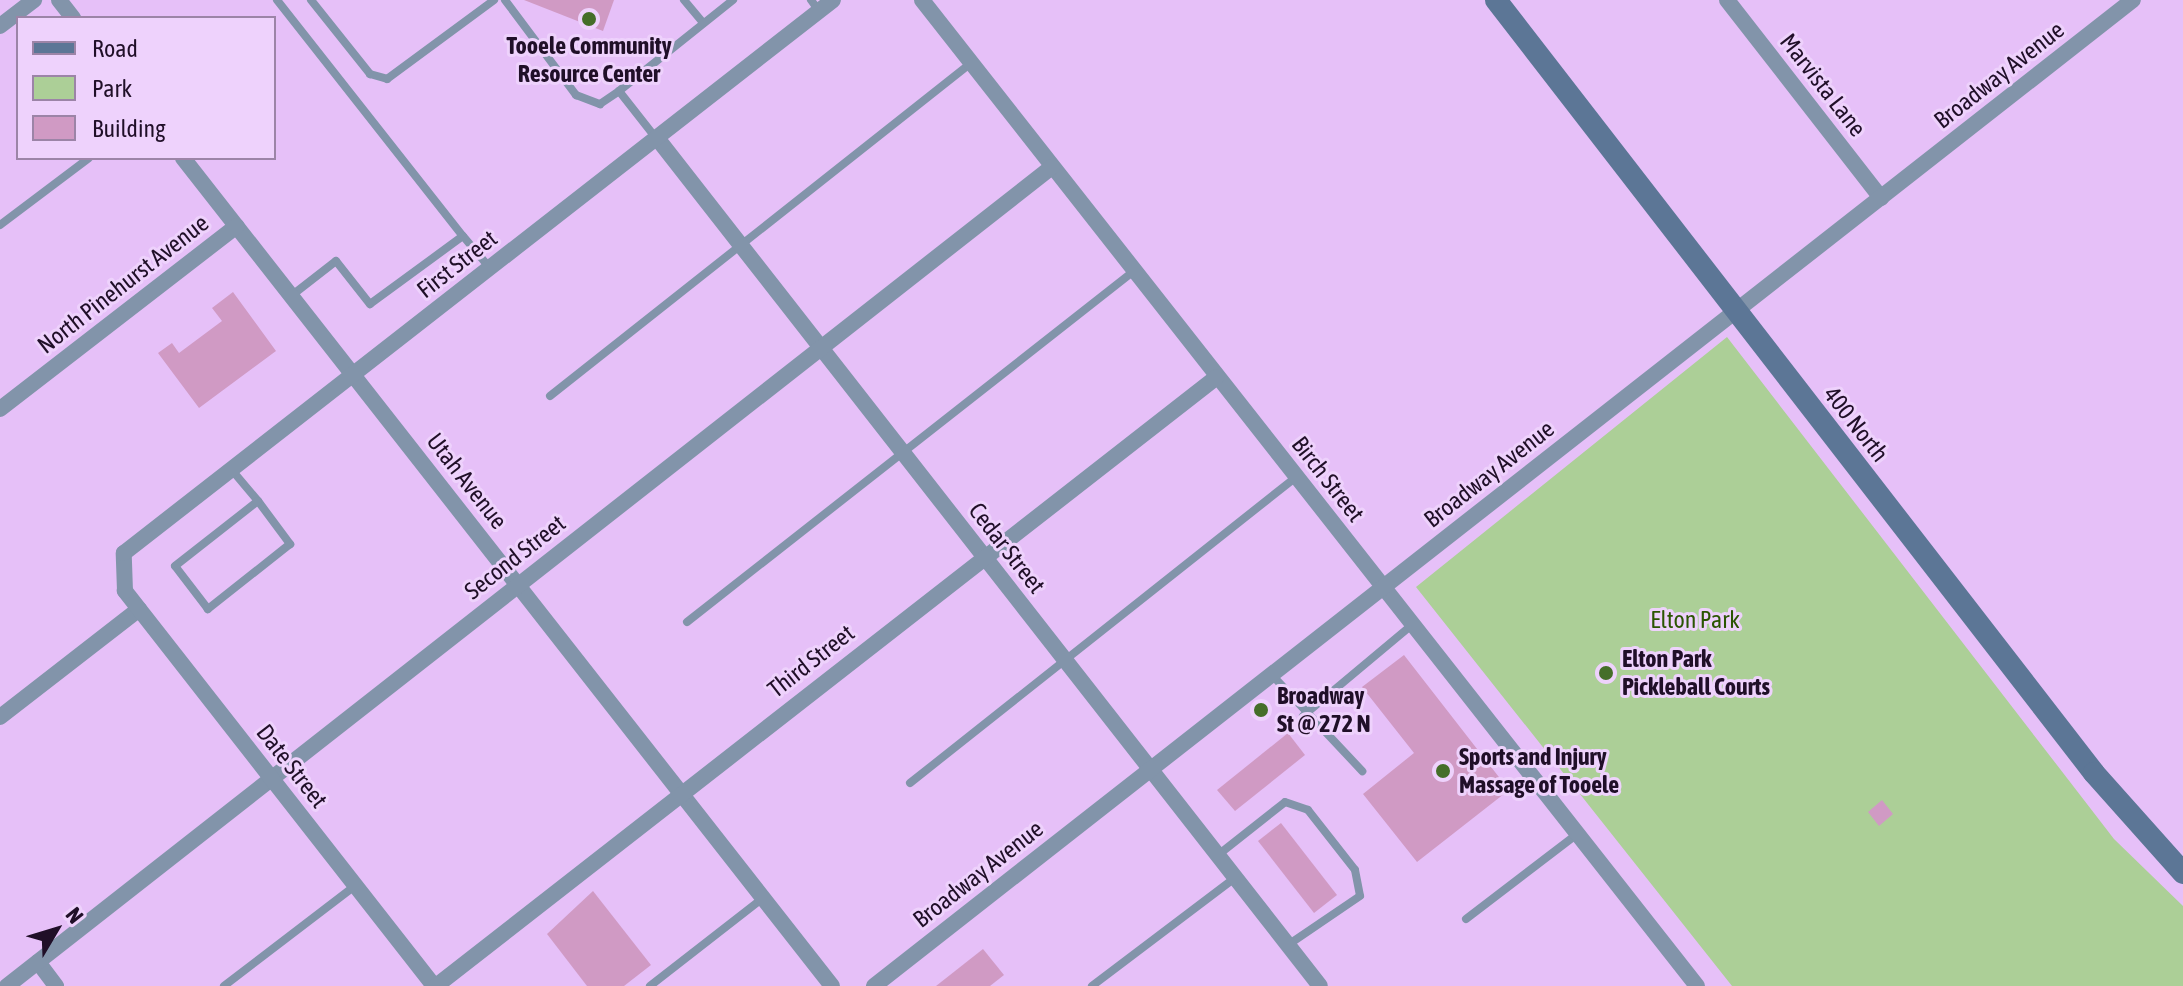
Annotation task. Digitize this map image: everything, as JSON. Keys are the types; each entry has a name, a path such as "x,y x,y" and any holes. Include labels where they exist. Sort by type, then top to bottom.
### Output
{"street":[{"path":"0,26 34,0"},
{"path":"59,0 71,16"},
{"name":"First Street","path":"120,571 124,553 657,138 815,5 833,0"},
{"name":"Birch Street","path":"922,0 1697,986"},
{"name":"400 North","path":"1496,0 2094,773 2183,873"},
{"name":"Marvista Lane","path":"1727,0 1881,198"},
{"name":"Broadway Avenue","path":"874,986 2133,0"},
{"name":"Cedar Street","path":"657,138 1236,878 1316,985"},
{"name":"Utah Avenue","path":"185,160 832,986"},
{"name":"Second Street","path":"7,986 1052,167"},
{"name":"North Pinehurst Avenue","path":"0,409 237,226"},
{"name":"Third Street","path":"435,986 1217,377"},
{"name":"Date Street","path":"120,571 139,609 435,986"},
{"path":"0,717 139,609"},
{"path":"38,962 56,986"}],"lane":[{"path":"277,0 490,269"},
{"path":"311,0 370,74 387,79 494,0"},
{"path":"505,0 576,95 600,104 733,0"},
{"path":"684,0 703,23"},
{"path":"550,396 971,63"},
{"path":"619,91 657,138"},
{"path":"0,225 86,160"},
{"path":"291,296 336,261 370,304 463,236"},
{"path":"687,622 1134,271"},
{"path":"231,468 258,501 290,544 208,609 175,566 258,501"},
{"path":"910,783 1296,477"},
{"path":"1303,716 1414,624"},
{"path":"1271,675 1303,716 1362,771"},
{"path":"1218,855 1285,802 1308,810 1355,870 1360,896 1288,945"},
{"path":"1466,919 1577,833"},
{"path":"1092,986 1236,878"},
{"path":"224,986 356,886"},
{"path":"650,986 763,898"}],"green space":[{"name":"Elton Park","path":"1727,337 2114,839 2183,906 2183,986 1732,986 1416,587"}],"building":[{"name":"Tooele Community Resource Center","path":"524,0 614,0 603,31"},
{"path":"233,292 276,351 199,408 158,353 172,343 179,353 222,321 212,308"},
{"name":"Sports and Injury Massage of Tooele","path":"1404,655 1509,790 1417,862 1363,794 1414,753 1362,687"},
{"path":"1288,733 1305,755 1235,811 1217,790"},
{"path":"1882,800 1893,814 1879,826 1868,812"},
{"path":"1281,823 1337,895 1314,913 1258,841"},
{"path":"593,891 651,965 624,986 587,986 547,934"},
{"path":"983,949 1004,975 990,986 936,986"}],"place":[{"name":"Tooele Community Resource Center","path":"589,19"},
{"name":"Elton Park Pickleball Courts","path":"1606,673"},
{"name":"Broadway St @ 272 N","path":"1261,710"},
{"name":"Sports and Injury Massage of Tooele","path":"1443,771"}]}
